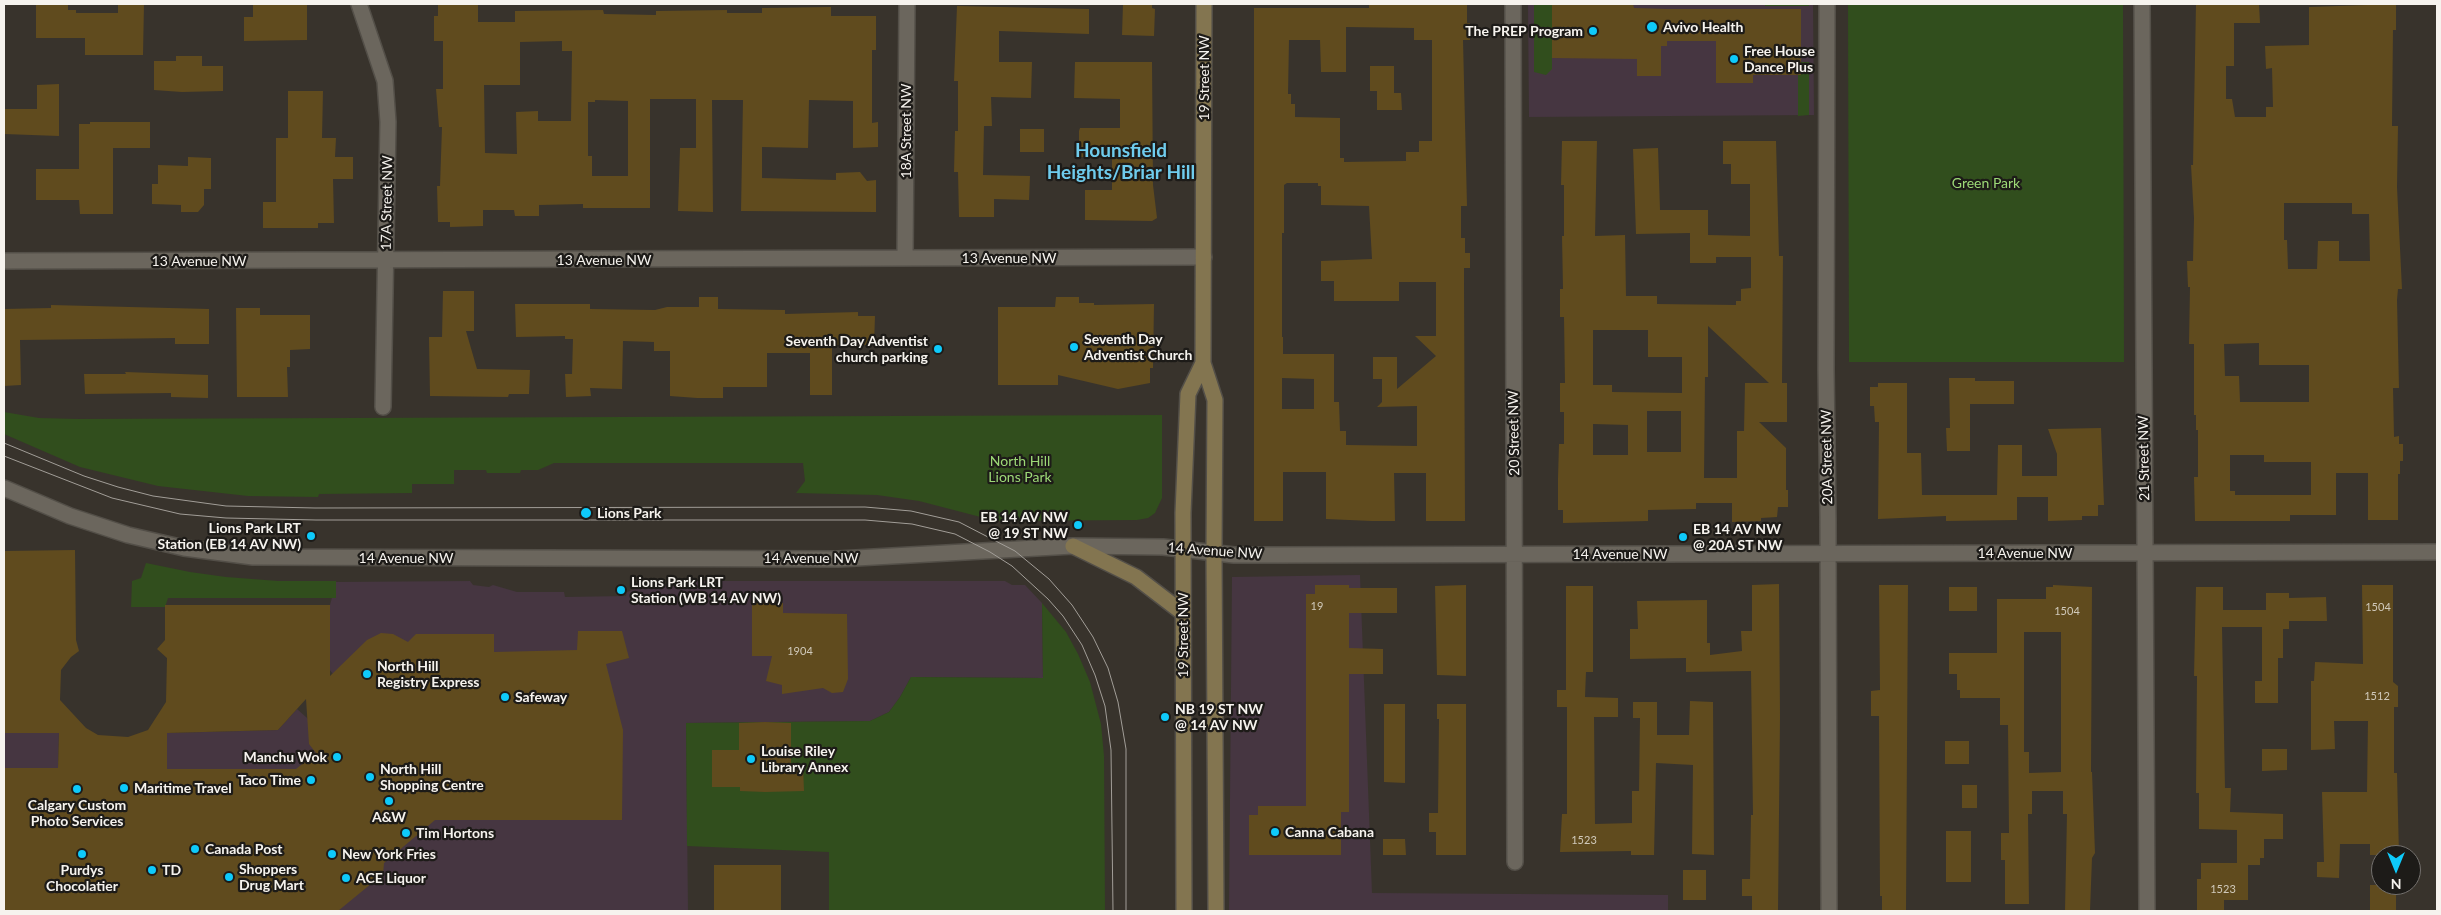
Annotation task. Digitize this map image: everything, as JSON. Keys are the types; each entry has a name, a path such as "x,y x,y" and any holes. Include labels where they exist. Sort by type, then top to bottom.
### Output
{"street":[{"name":"17A Street NW","path":"359,4 385,81 388,122 383,407"},
{"name":"18A Street NW","path":"906,257 907,4"},
{"name":"19 Street NW","path":"1204,4 1203,363 1215,400 1216,911"},
{"name":"20 Street NW","path":"1513,4 1516,862"},
{"name":"20A Street NW","path":"1827,4 1826,369 1829,911"},
{"name":"21 Street NW","path":"2142,4 2147,911"},
{"name":"13 Avenue NW","path":"4,261 1204,257"},
{"name":"19 Street NW","path":"1184,911 1182,549 1188,394 1203,363"},
{"name":"14 Avenue NW","path":"4,488 70,516 128,535 184,548 253,557 838,559 1073,546 1182,549 1274,555 2437,552"},
{"path":"1073,546 1136,577 1183,613"}],"shaded area":[{"path":"1528,4 1813,4 1814,115 1529,117"},
{"path":"1360,575 1372,893 1668,895 1668,911 1229,911 1232,577"},
{"path":"470,581 473,585 489,587 493,585 517,592 564,592 565,597 626,596 627,592 652,582 685,588 692,581 1005,581 1012,585 1025,585 1042,603 1043,678 911,677 889,712 870,721 686,723 688,911 4,911 4,733 59,733 58,767 167,769 167,733 278,730 297,709 315,725 333,674 329,669 330,605 336,582"}],"green space":[{"path":"1534,4 1552,4 1552,69 1546,75 1534,72"},
{"path":"1765,4 1809,4 1809,6 1765,6"},
{"name":"Green Park","path":"1848,4 2123,4 2124,362 1849,362"},
{"path":"1801,62 1809,62 1809,115 1798,116 1798,75"},
{"name":"North Hill Lions Park","path":"4,412 39,418 77,419 1162,415 1162,498 1155,513 1148,518 1137,520 996,521 919,501 877,495 796,493 805,481 803,463 554,463 538,470 521,470 520,473 454,470 454,484 412,484 412,493 319,494 318,497 248,496 158,486 80,467 4,434"},
{"path":"146,563 226,577 278,581 336,581 336,598 168,598 165,607 131,607 132,581 141,578"},
{"path":"1042,603 1066,632 1078,654 1090,682 1101,724 1104,756 1105,911 829,911 829,852 687,846 686,723 870,721 889,712 911,677 1043,678"}],"building":[{"path":"36,4 68,4 68,10 76,10 76,13 118,13 118,4 144,4 143,55 85,55 85,38 36,38"},
{"path":"253,4 307,4 307,40 244,41 244,17 253,17"},
{"path":"438,4 478,4 478,22 515,22 515,11 603,10 604,14 656,15 656,11 727,10 727,13 762,13 762,8 831,7 831,16 876,16 876,50 872,50 872,123 878,122 878,147 853,148 853,101 809,100 808,148 762,147 762,178 836,180 836,173 860,172 867,181 876,180 876,212 741,211 743,100 712,100 713,212 678,211 680,148 696,148 696,99 650,99 650,208 583,208 583,204 539,205 539,216 515,216 514,210 483,210 483,226 450,227 450,222 438,222 437,186 440,186 442,127 439,127 436,89 443,89 443,41 434,41 434,16 438,16","holes":["562,41 562,51 572,51 571,121 538,121 538,111 516,112 517,154 485,153 484,85 520,85 520,42","595,100 628,101 628,176 592,176 592,156 588,156 588,102 595,102"]},
{"path":"1123,4 1152,4 1152,8 1155,9 1154,36 1122,35"},
{"path":"1369,4 1467,4 1467,23 1470,23 1470,40 1463,40 1467,206 1461,206 1461,238 1465,238 1465,253 1470,253 1470,268 1464,268 1465,521 1426,521 1426,473 1394,473 1395,521 1372,521 1326,519 1326,472 1283,472 1283,521 1254,521 1254,8 1369,8","holes":["1346,27 1414,28 1414,40 1432,40 1432,141 1419,141 1419,152 1406,152 1406,161 1344,162 1344,158 1340,158 1340,118 1295,117 1295,104 1291,104 1291,94 1288,94 1289,40 1320,40 1321,72 1346,72","1287,183 1318,183 1318,186 1321,186 1321,205 1369,206 1372,259 1321,261 1321,281 1334,281 1334,301 1399,301 1399,282 1436,282 1436,336 1415,336 1436,356 1397,389 1397,357 1373,357 1373,379 1382,379 1382,402 1377,407 1417,406 1417,446 1346,445 1346,431 1340,431 1339,402 1334,402 1334,354 1283,354 1282,233 1284,233 1284,185","1282,378 1314,379 1314,409 1282,409"]},
{"path":"1552,4 1633,4 1634,8 1667,9 1801,9 1801,75 1753,75 1753,83 1716,83 1716,41 1667,41 1667,46 1661,46 1661,76 1637,76 1637,59 1552,58"},
{"path":"2196,4 2259,4 2260,23 2234,23 2234,66 2226,66 2226,99 2232,99 2235,117 2266,117 2266,107 2273,107 2272,68 2266,69 2265,46 2309,45 2309,7 2396,4 2396,30 2393,30 2392,126 2398,126 2397,187 2402,289 2398,289 2397,300 2399,388 2393,388 2394,437 2399,436 2399,444 2403,444 2403,461 2400,461 2400,474 2398,474 2398,520 2368,520 2368,473 2336,473 2336,515 2290,515 2290,521 2195,521 2194,477 2198,477 2198,430 2196,430 2196,415 2194,415 2194,344 2189,344 2190,287 2188,287 2187,261 2193,261 2194,218 2191,165 2193,165","holes":["2284,203 2352,203 2352,214 2369,214 2370,261 2339,261 2339,241 2318,241 2317,269 2288,269 2287,240 2284,240","2259,343 2259,365 2309,365 2309,402 2240,402 2239,376 2225,376 2224,344","2230,455 2264,455 2264,462 2311,462 2311,495 2235,495 2235,491 2230,491"]},
{"path":"957,6 1089,9 1089,34 999,31 999,62 1032,62 1031,98 991,97 992,126 984,126 983,175 1030,176 1029,200 994,199 994,217 959,217 958,172 954,172 955,131 958,131 958,81 954,81"},
{"path":"176,56 202,56 202,66 223,66 223,91 182,92 154,90 154,61 176,61"},
{"path":"1075,62 1152,62 1153,185 1157,218 1152,221 1085,220 1085,190 1112,190 1112,157 1079,157 1079,131 1080,128 1120,128 1120,99 1074,98"},
{"path":"1370,66 1394,66 1394,93 1401,93 1402,110 1377,110 1377,91 1370,91"},
{"path":"59,84 59,136 4,134 4,109 37,109 37,85"},
{"path":"288,91 323,91 322,138 336,138 335,157 353,157 353,179 333,179 334,223 318,223 318,228 263,228 263,202 276,202 276,138 288,138"},
{"path":"90,122 150,122 150,148 113,148 113,214 80,214 79,200 36,200 36,169 79,169 79,124 90,124"},
{"path":"1020,129 1044,129 1044,152 1020,152"},
{"path":"1562,141 1597,141 1595,236 1625,235 1626,296 1657,296 1657,304 1736,305 1736,301 1741,301 1741,289 1751,288 1751,257 1716,257 1716,263 1690,263 1690,233 1636,234 1633,149 1658,148 1660,210 1708,210 1708,235 1750,236 1750,184 1731,184 1731,164 1723,164 1723,141 1776,141 1779,256 1783,256 1782,383 1787,383 1787,422 1759,422 1786,448 1788,507 1778,507 1777,517 1761,518 1761,521 1732,522 1732,503 1696,503 1696,509 1648,510 1648,521 1563,523 1563,510 1558,510 1559,444 1564,444 1564,412 1560,412 1560,383 1565,383 1564,317 1560,317 1560,289 1563,289 1562,236 1564,236 1564,185 1561,185","holes":["1708,326 1769,383 1745,383 1744,431 1737,431 1737,478 1704,478 1705,377 1708,377","1593,330 1648,330 1648,357 1682,357 1682,393 1612,392 1612,385 1593,385","1647,411 1681,411 1681,452 1647,452","1593,424 1628,425 1628,455 1593,455"]},
{"path":"188,157 211,158 211,189 204,189 204,205 198,212 181,212 181,205 152,204 152,184 158,184 158,165 188,166"},
{"path":"443,291 474,291 474,331 466,331 477,369 530,370 529,394 509,394 508,397 430,396 429,337 442,337"},
{"path":"699,297 718,297 718,309 785,310 785,314 858,312 858,316 875,316 874,345 832,345 832,395 810,395 810,353 767,353 767,387 723,387 723,398 697,398 670,396 670,351 654,351 654,342 623,341 622,389 590,388 591,396 566,397 565,374 572,374 573,339 565,339 565,336 516,337 515,304 590,304 590,309 655,310 667,307 699,307"},
{"name":"Seventh Day Adventist Church","path":"1056,297 1079,297 1079,303 1094,303 1094,305 1154,304 1153,368 1150,368 1150,383 1118,389 1058,375 1058,385 998,385 998,307 1055,307"},
{"path":"51,305 209,309 209,344 175,344 175,338 20,340 21,385 4,386 4,309 51,308"},
{"path":"236,308 260,308 260,315 310,315 310,349 290,350 290,367 287,367 288,397 237,397"},
{"path":"125,372 208,375 208,398 171,397 171,393 85,394 84,374 126,374"},
{"path":"1949,378 1975,378 1975,381 2014,381 2014,404 1970,404 1970,451 1947,451 1946,428 1950,428"},
{"path":"1878,383 1907,383 1907,453 1921,453 1922,495 1997,495 1998,445 2022,445 2022,476 2057,476 2057,454 2048,429 2101,428 2104,505 2098,505 2098,516 2082,516 2082,520 2048,521 2048,497 2017,497 2017,520 1946,521 1946,516 1878,519 1879,422 1875,422 1874,406 1870,406 1870,387 1878,387"},
{"name":"North Hill Shopping Centre","path":"75,550 76,640 79,651 71,657 61,670 60,700 86,728 98,735 128,737 148,730 166,702 167,658 157,649 165,640 165,605 330,605 330,676 367,640 381,633 393,634 408,642 416,634 494,634 494,652 577,650 578,631 622,631 629,658 606,664 623,730 622,820 435,820 384,863 383,874 338,911 4,911 4,768 58,768 59,733 4,733 4,551","holes":["306,699 309,744 316,753 296,769 167,769 167,733 278,730"]},
{"path":"1779,584 1778,911 1752,911 1752,896 1742,896 1742,879 1750,879 1751,815 1753,815 1751,671 1686,672 1686,658 1630,659 1630,629 1638,629 1637,601 1707,600 1707,643 1710,643 1710,655 1742,651 1741,631 1752,631 1752,585"},
{"path":"1315,585 1349,585 1349,588 1397,588 1397,613 1349,613 1349,648 1383,649 1383,674 1349,674 1349,812 1341,812 1341,855 1249,855 1249,815 1258,815 1258,806 1306,806 1306,594 1315,594"},
{"path":"1466,585 1466,676 1437,675 1435,586"},
{"path":"1879,585 1908,585 1906,911 1882,911 1882,896 1880,896 1879,716 1871,716 1871,691 1880,690"},
{"path":"2053,585 2092,587 2091,772 2095,853 2092,858 2090,911 2065,911 2067,814 2063,814 2063,791 2032,791 2032,814 2028,814 2029,904 2005,904 2005,860 2001,860 2001,833 2009,833 2008,725 2000,725 2000,698 1960,698 1960,690 1957,690 1957,674 1949,674 1949,653 1997,653 1997,599 2046,599 2046,587 2053,587","holes":["2024,632 2061,632 2061,772 2029,773 2029,752 2024,752"]},
{"path":"2362,585 2393,585 2393,682 2398,686 2398,707 2394,707 2394,773 2397,773 2399,845 2371,845 2370,855 2370,844 2340,844 2339,878 2317,877 2317,862 2324,862 2322,792 2367,792 2368,721 2334,721 2335,749 2311,750 2311,681 2314,681 2315,662 2363,664"},
{"path":"1566,586 1593,586 1593,672 1586,672 1585,697 1618,698 1618,717 1594,717 1595,824 1632,823 1632,791 1639,791 1640,718 1633,718 1633,702 1657,702 1657,735 1689,735 1690,701 1713,702 1714,855 1692,854 1693,765 1656,763 1654,855 1631,855 1631,851 1560,852 1562,814 1567,814 1567,707 1557,707 1557,690 1566,690"},
{"path":"1949,587 1977,587 1977,611 1949,611"},
{"path":"2196,587 2223,587 2223,610 2266,610 2266,593 2289,593 2289,598 2326,597 2327,621 2289,621 2289,629 2283,629 2283,658 2278,658 2278,703 2255,703 2255,681 2262,681 2262,627 2222,627 2225,788 2231,788 2230,812 2283,814 2283,839 2264,839 2264,858 2260,858 2260,865 2248,865 2248,900 2224,900 2224,911 2197,911 2197,879 2201,879 2201,863 2237,863 2237,830 2199,829 2199,793 2196,793 2197,676 2194,676"},
{"path":"752,602 783,603 783,613 847,614 848,679 843,692 832,693 823,688 782,694 782,685 766,681 772,656 752,656"},
{"path":"1384,704 1405,704 1405,783 1384,782"},
{"path":"1437,704 1466,704 1466,855 1436,855 1436,832 1429,832 1429,813 1438,813 1439,719 1437,719"},
{"name":"Louise Riley Library Annex","path":"739,723 791,723 791,767 803,767 804,791 740,791 740,787 712,787 712,750 739,750"},
{"path":"1945,741 1969,741 1969,764 1945,764"},
{"path":"2262,749 2287,749 2287,770 2262,771"},
{"path":"1962,785 1977,785 1977,808 1962,808"},
{"path":"1946,831 1971,831 1971,882 1946,882"},
{"path":"1383,839 1405,839 1406,855 1383,855"},
{"path":"714,865 781,865 781,911 714,911"},
{"path":"1683,870 1706,870 1706,900 1683,900"},
{"path":"2370,885 2371,895 2396,895 2396,911 2370,911"}],"tram line":[{"path":"4,443 84,476 118,487 153,496 226,506 315,508 865,507 911,511 959,522 1015,551 1049,579 1072,605 1093,637 1108,668 1118,702 1126,749 1126,911"},
{"path":"4,456 112,498 180,514 226,518 316,520 865,520 912,524 955,534 1012,566 1048,599 1063,616 1082,645 1095,675 1105,706 1111,750 1113,911"}],"place":[{"name":"Avivo Health","path":"1652,27"},
{"name":"The PREP Program","path":"1593,31"},
{"name":"Free House Dance Plus","path":"1734,59"},
{"name":"Seventh Day Adventist Church","path":"1074,347"},
{"name":"Seventh Day Adventist church parking","path":"938,349"},
{"name":"Lions Park","path":"586,513"},
{"name":"EB 14 AV NW @ 19 ST NW","path":"1078,525"},
{"name":"Lions Park LRT Station (EB 14 AV NW)","path":"311,536"},
{"name":"EB 14 AV NW @ 20A ST NW","path":"1683,537"},
{"name":"Lions Park LRT Station (WB 14 AV NW)","path":"621,590"},
{"name":"North Hill Registry Express","path":"367,674"},
{"name":"Safeway","path":"505,697"},
{"name":"NB 19 ST NW @ 14 AV NW","path":"1165,717"},
{"name":"Manchu Wok","path":"337,757"},
{"name":"Louise Riley Library Annex","path":"751,759"},
{"name":"North Hill Shopping Centre","path":"370,777"},
{"name":"Taco Time","path":"311,780"},
{"name":"Maritime Travel","path":"124,788"},
{"name":"Calgary Custom Photo Services","path":"77,789"},
{"name":"A&W","path":"389,801"},
{"name":"Canna Cabana","path":"1275,832"},
{"name":"Tim Hortons","path":"406,833"},
{"name":"Canada Post","path":"195,849"},
{"name":"Purdys Chocolatier","path":"82,854"},
{"name":"New York Fries","path":"332,854"},
{"name":"TD","path":"152,870"},
{"name":"Shoppers Drug Mart","path":"229,877"},
{"name":"ACE Liquor","path":"346,878"}],"district":[{"name":"Hounsfield Heights/Briar Hill","path":"1121,162"}]}
